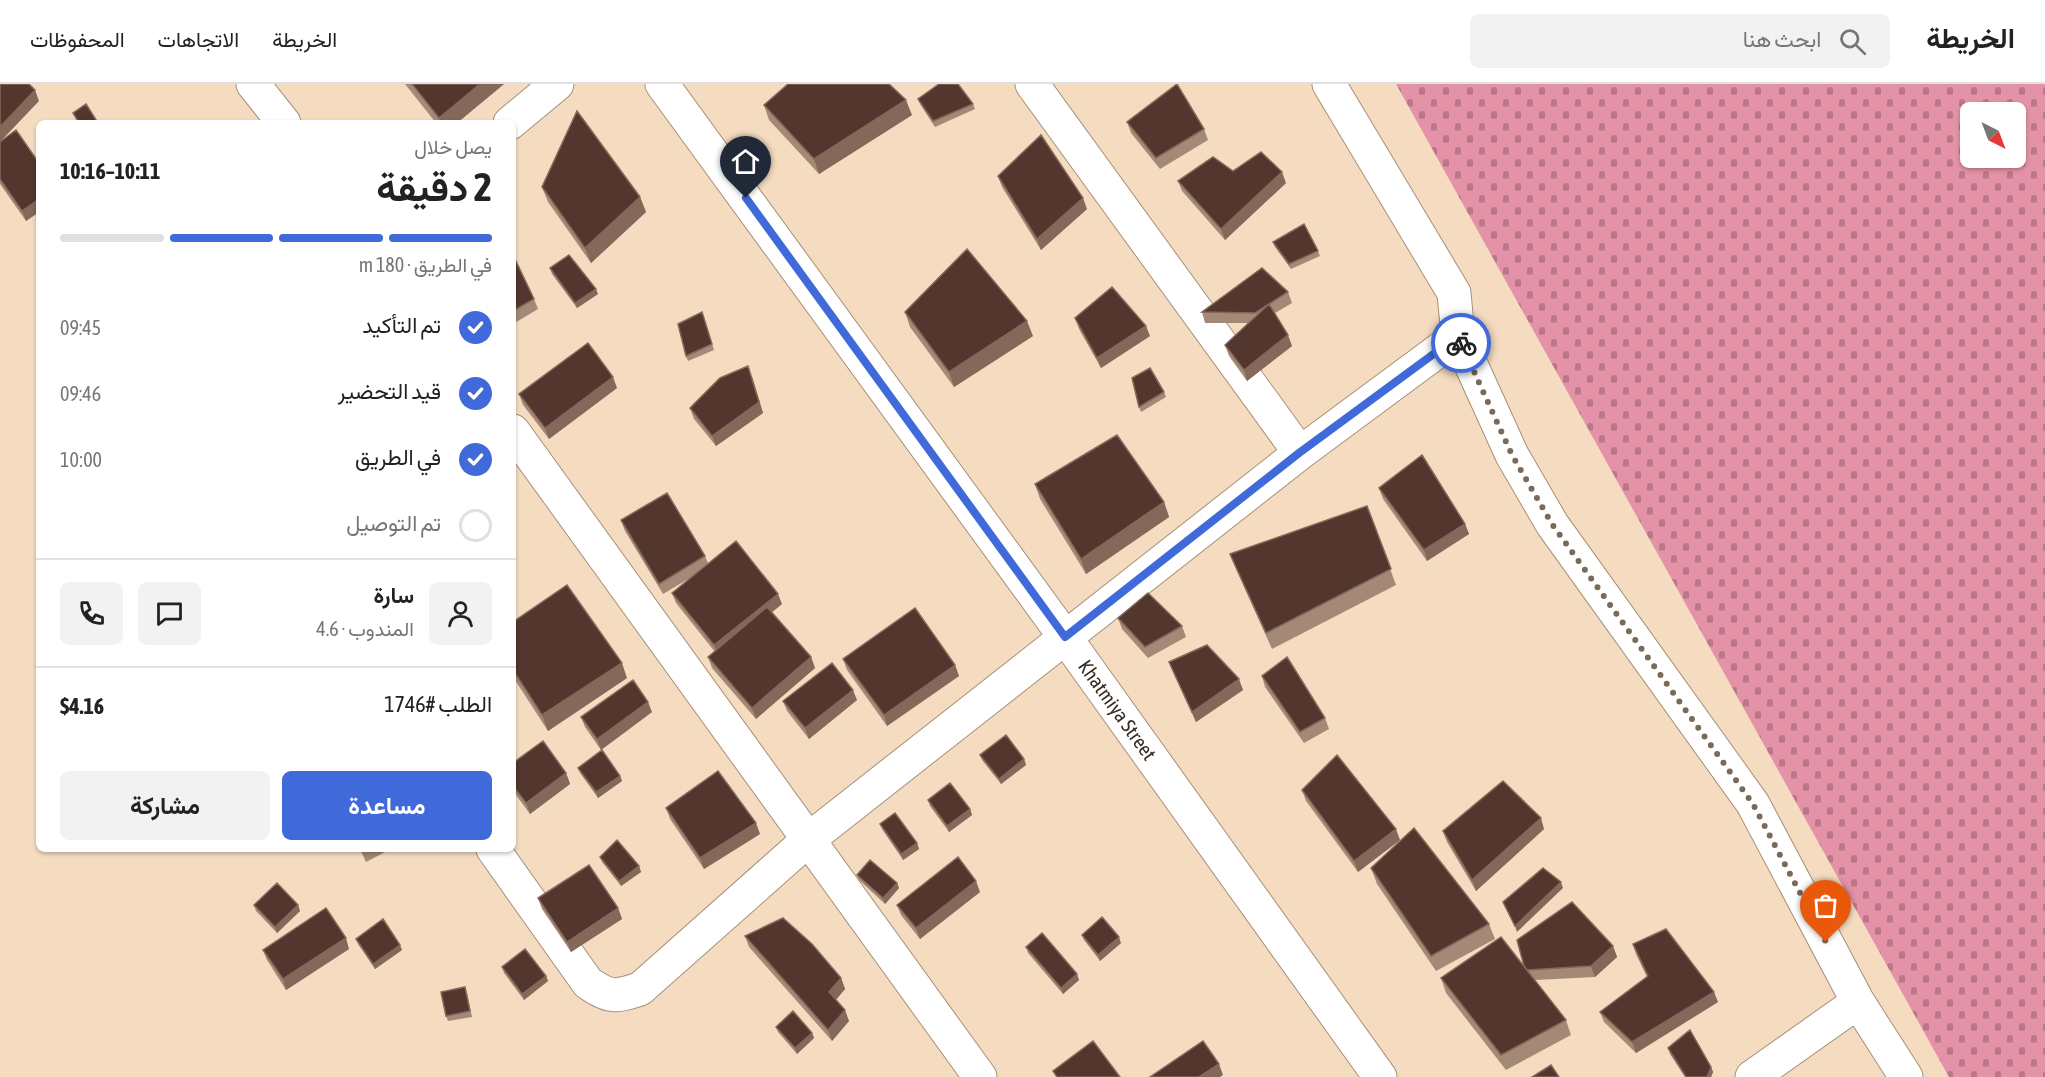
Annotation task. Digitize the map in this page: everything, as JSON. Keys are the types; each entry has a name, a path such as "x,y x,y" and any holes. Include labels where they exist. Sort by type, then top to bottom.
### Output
{"street":[{"path":"254,84 282,120"},
{"path":"514,120 557,84"},
{"name":"Khatmiya Street","path":"662,84 1065,637 1380,1077"},
{"path":"1032,84 1299,453"},
{"path":"1329,84 1454,293 1458,336 1512,455 1552,524 1753,804 1857,1002 1906,1077"},
{"path":"495,852 588,983 605,994 620,995 640,989 809,839 1299,453 1458,336"},
{"path":"516,434 980,1077"},
{"path":"1752,1077 1857,1002"}],"green space":[{"path":"1396,84 2045,84 2045,1077 1949,1077"}],"building":[{"path":"0,84 29,84 35,90 0,127"},
{"path":"412,84 480,84 439,118"},
{"path":"788,84 889,84 906,100 814,159 764,105"},
{"path":"939,84 958,84 973,104 933,121 918,99"},
{"path":"1177,84 1204,129 1156,158 1127,122"},
{"path":"86,104 96,120 77,120 73,113"},
{"path":"577,111 640,197 585,248 542,187"},
{"path":"16,130 36,159 36,201 22,211 0,179 0,142"},
{"path":"1041,135 1083,198 1037,239 998,176"},
{"path":"1261,152 1282,172 1221,229 1178,181 1213,157 1233,171"},
{"path":"1304,224 1318,251 1289,264 1273,242"},
{"path":"967,249 1027,321 949,372 905,312"},
{"path":"569,255 596,289 575,303 550,268"},
{"path":"516,261 534,299 516,309"},
{"path":"1262,268 1288,292 1255,313 1202,312"},
{"path":"1112,287 1146,326 1097,358 1075,318"},
{"path":"1269,304 1288,335 1244,370 1225,345"},
{"path":"702,312 712,344 686,356 678,324"},
{"path":"588,343 613,377 545,428 519,394"},
{"path":"748,366 759,402 712,436 690,408 720,378"},
{"path":"1150,368 1164,392 1139,407 1132,378"},
{"path":"1117,435 1164,502 1081,559 1035,484"},
{"path":"1422,455 1465,524 1424,550 1379,488"},
{"path":"667,493 705,556 659,584 621,520"},
{"path":"1367,506 1391,569 1266,633 1230,554"},
{"path":"736,541 778,594 714,645 672,593"},
{"path":"567,585 622,663 542,715 516,675 516,620"},
{"path":"1148,593 1182,626 1145,647 1118,618"},
{"path":"767,607 811,657 752,708 708,657"},
{"path":"915,608 955,665 884,715 843,659"},
{"path":"1207,645 1239,679 1192,712 1169,662"},
{"path":"1287,657 1325,718 1300,732 1262,676"},
{"path":"832,663 853,690 805,728 783,701"},
{"path":"633,680 648,702 597,739 581,717"},
{"path":"1006,735 1024,759 999,779 980,755"},
{"path":"543,741 566,773 526,803 516,790 516,761"},
{"path":"602,750 620,776 596,792 578,768"},
{"path":"1337,755 1396,829 1354,861 1302,790"},
{"path":"718,771 756,823 700,858 666,808"},
{"path":"1503,781 1541,818 1472,880 1443,831"},
{"path":"950,783 970,809 947,826 928,800"},
{"path":"895,813 917,843 901,854 880,824"},
{"path":"1414,828 1489,924 1431,956 1371,868"},
{"path":"617,840 639,866 619,881 600,857"},
{"path":"958,857 976,881 916,928 897,905"},
{"path":"870,860 897,883 883,898 857,875"},
{"path":"589,865 618,908 567,942 538,898"},
{"path":"1543,868 1561,882 1515,926 1503,902"},
{"path":"277,883 298,905 275,927 254,905"},
{"path":"1572,902 1613,946 1591,966 1527,970 1517,940"},
{"path":"326,908 346,938 283,979 263,950"},
{"path":"1102,917 1119,937 1098,955 1082,935"},
{"path":"783,918 812,944 841,978 829,992 845,1010 828,1030 745,936"},
{"path":"383,919 400,945 373,964 356,939"},
{"path":"1666,929 1714,992 1632,1042 1600,1012 1648,976 1633,944"},
{"path":"1042,933 1077,974 1061,988 1026,947"},
{"path":"1501,937 1566,1020 1501,1055 1441,978"},
{"path":"525,949 546,976 522,994 502,967"},
{"path":"465,987 470,1011 446,1016 441,992"},
{"path":"793,1011 812,1033 795,1048 776,1027"},
{"path":"1690,1030 1711,1067 1707,1077 1686,1077 1668,1048"},
{"path":"1093,1041 1120,1077 1057,1077 1053,1071"},
{"path":"1203,1041 1219,1064 1199,1077 1150,1077"},
{"path":"1551,1065 1559,1077 1532,1077"}],"way so far":[{"path":"1461,343 1512,455 1552,524 1753,804 1826,942"}],"route":[{"path":"746,198 1065,637 1299,453 1458,336 1461,343"}]}
